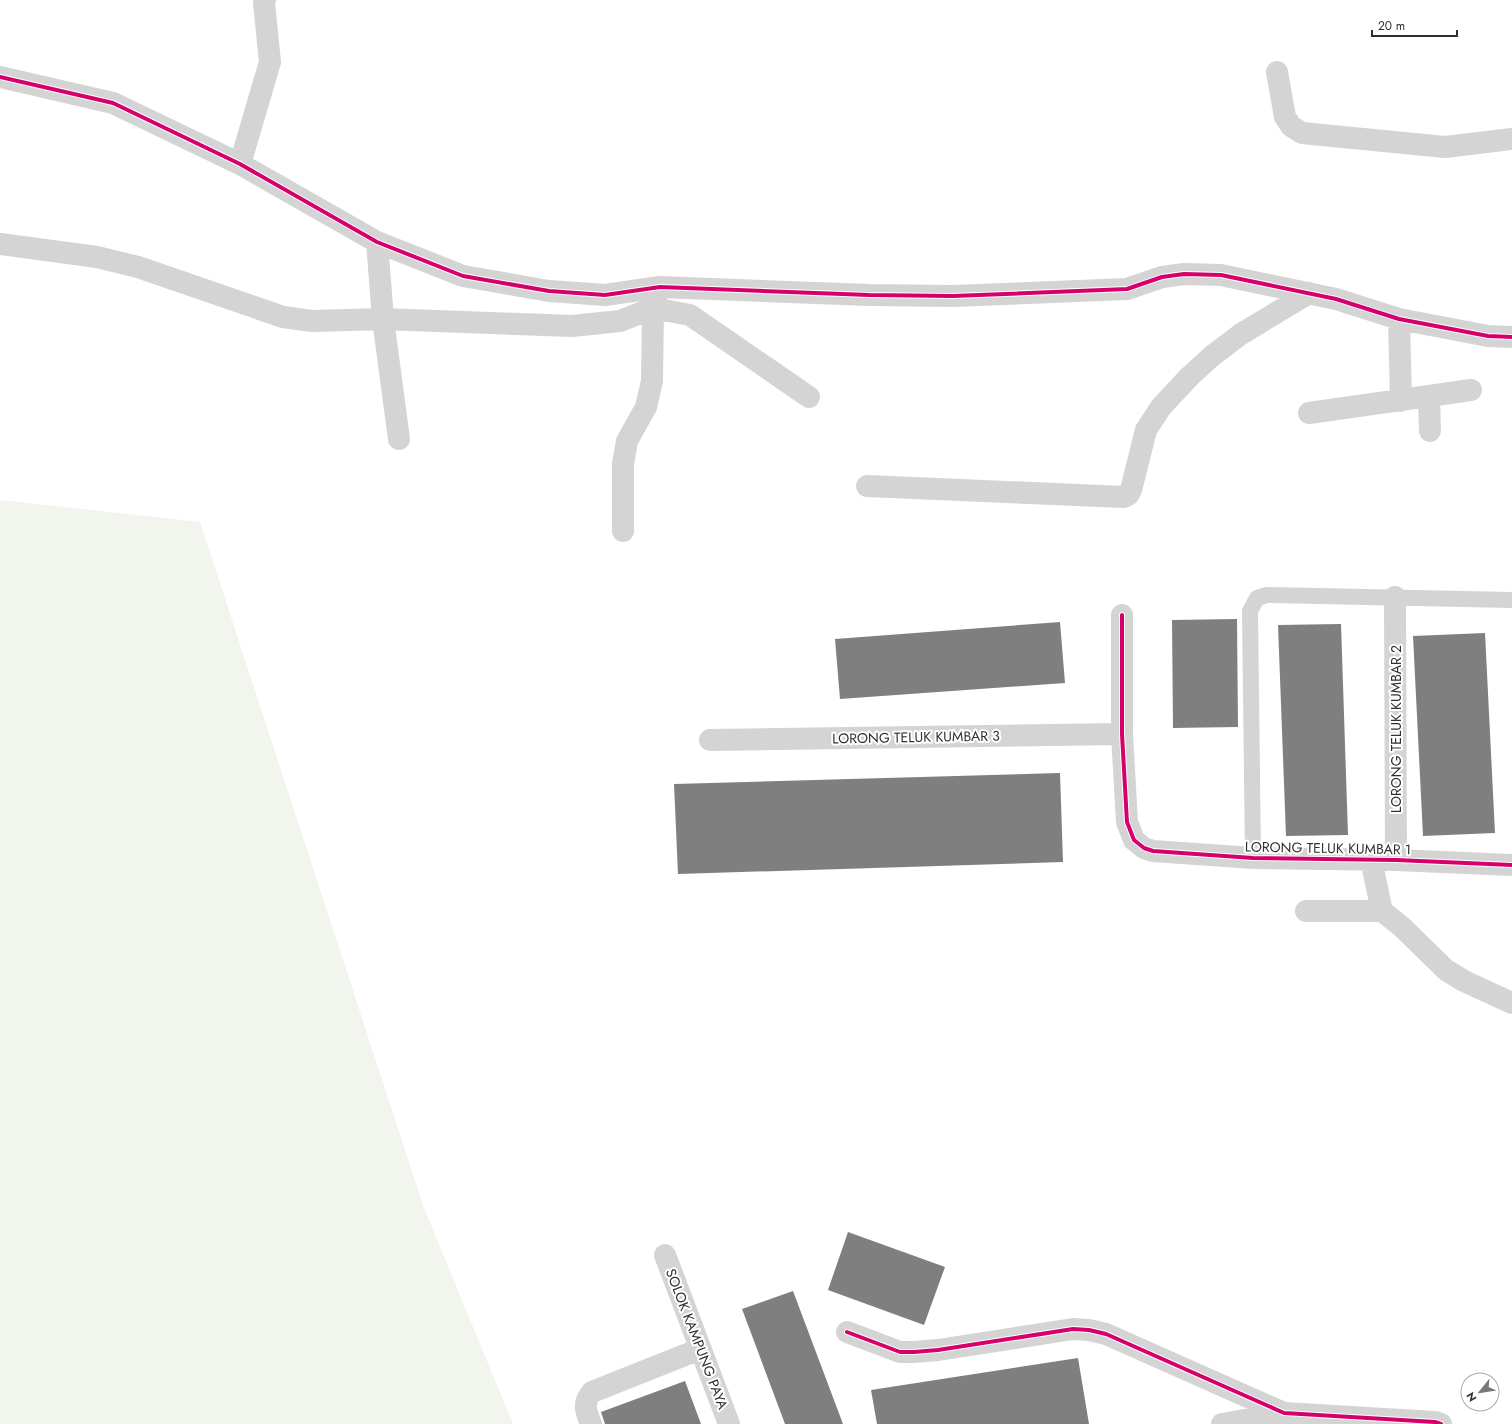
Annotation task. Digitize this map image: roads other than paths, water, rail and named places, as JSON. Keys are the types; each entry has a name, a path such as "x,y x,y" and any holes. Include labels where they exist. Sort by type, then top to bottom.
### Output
{"street":[{"path":"240,164 270,62 264,3 265,0"},
{"path":"1277,72 1285,117 1291,126 1302,133 1445,147 1512,139"},
{"path":"0,77 113,103 240,164 377,242 463,276 549,291 604,295 660,287 869,295 953,296 1127,289 1162,277 1184,274 1221,275 1336,299 1399,319 1488,336 1512,337"},
{"path":"377,242 383,319 399,439"},
{"path":"0,244 97,257 138,267 283,317 312,321 383,319 572,326 620,320 653,308 690,315 809,397"},
{"path":"622,531 623,464 627,441 646,406 652,381 653,308 660,287"},
{"path":"867,486 1124,497 1128,495 1131,490 1146,430 1161,407 1189,377 1212,356 1241,334 1308,293"},
{"path":"1399,319 1401,401"},
{"path":"1309,413 1471,390"},
{"path":"1429,397 1430,431"},
{"name":"LORONG TELUK KUMBAR 2","path":"1395,597 1396,860"},
{"path":"1122,615 1122,734"},
{"name":"LORONG TELUK KUMBAR 1","path":"1122,734 1127,822 1134,840 1144,848 1153,851 1253,858 1396,860 1512,865"},
{"name":"LORONG TELUK KUMBAR 3","path":"710,740 1122,734"},
{"path":"1372,860 1382,911"},
{"path":"1306,911 1382,911 1402,927 1446,970 1464,981 1512,1003"},
{"name":"SOLOK KAMPUNG PAYA","path":"665,1255 729,1424"},
{"path":"847,1332 900,1352 914,1352 938,1350 1073,1329 1089,1330 1106,1334 1284,1413"},
{"path":"591,1424 586,1410 586,1399 592,1392 700,1349"},
{"path":"1222,1424 1284,1413 1434,1422 1441,1424"}],"lane":[{"path":"1253,858 1250,611 1257,598 1267,595 1512,600"}]}
